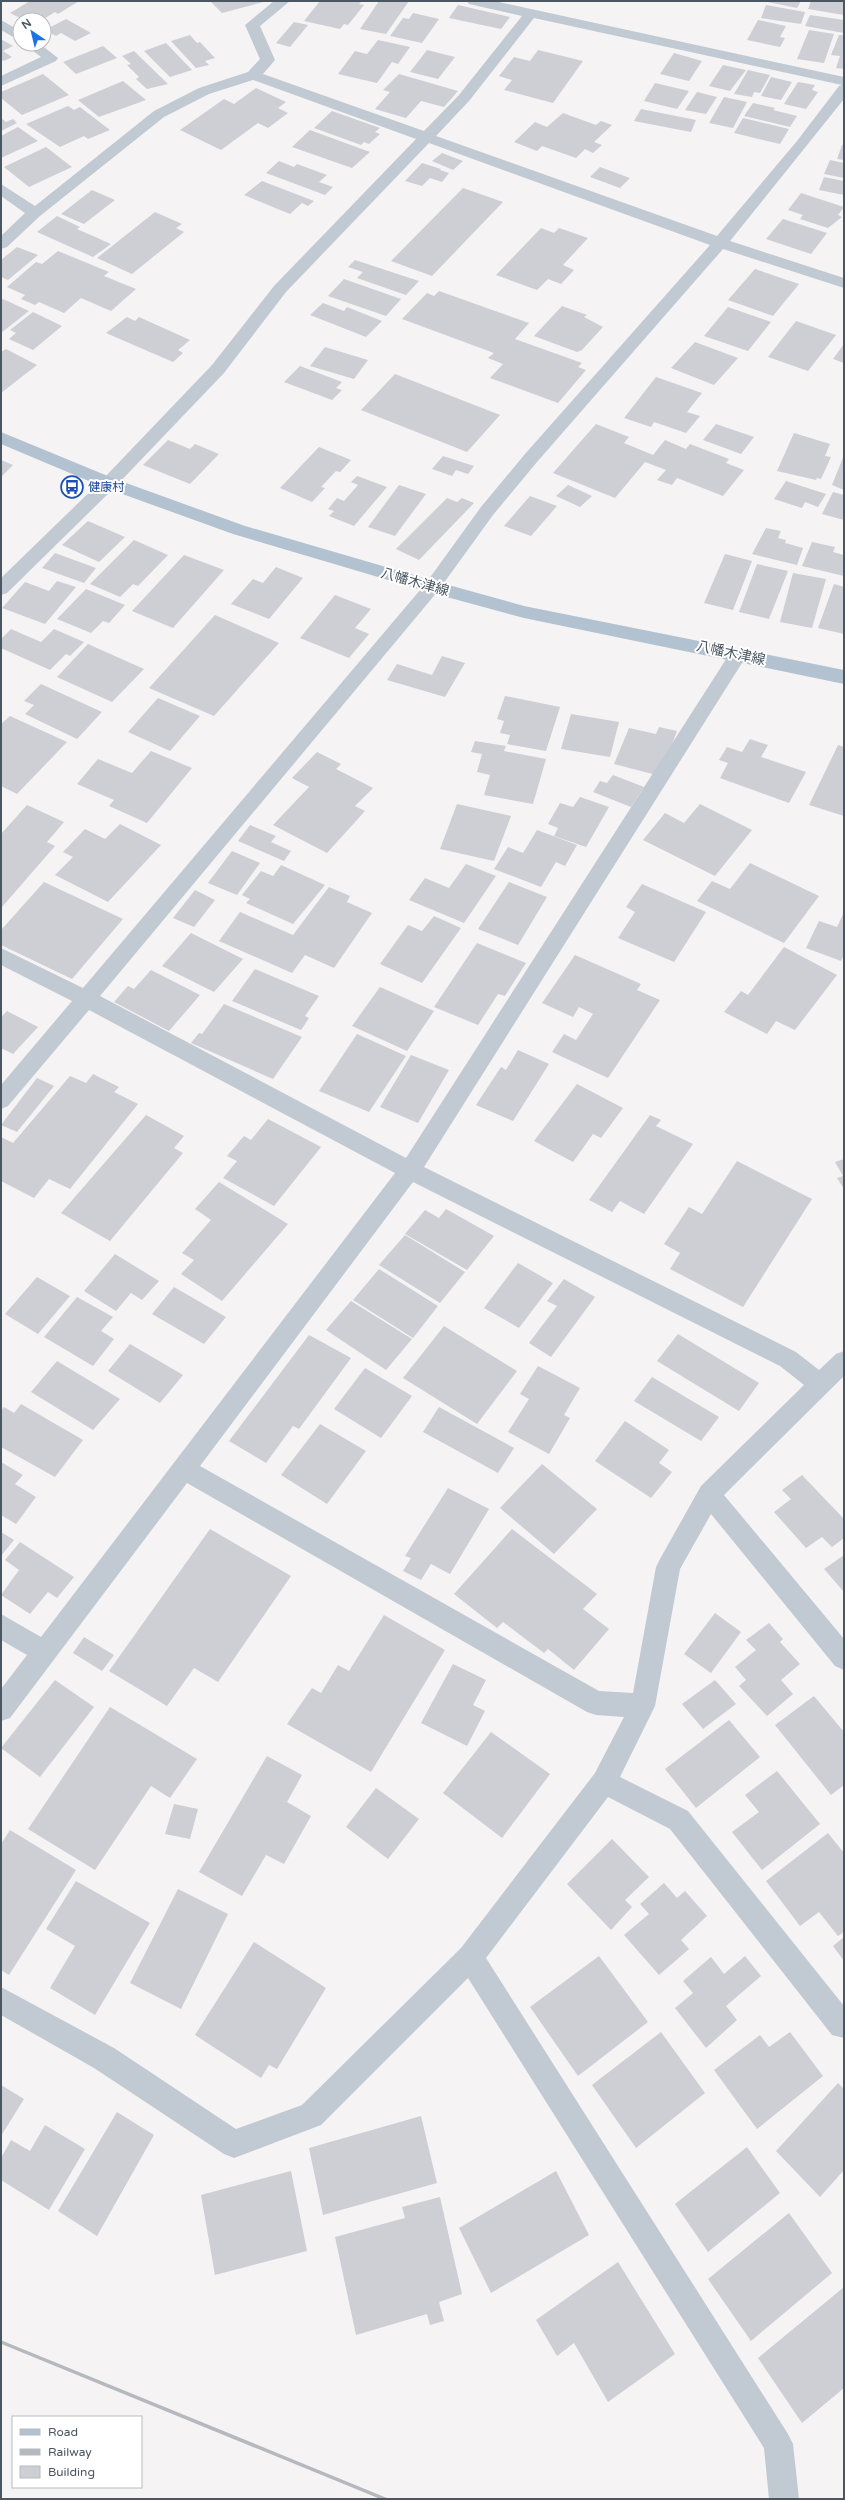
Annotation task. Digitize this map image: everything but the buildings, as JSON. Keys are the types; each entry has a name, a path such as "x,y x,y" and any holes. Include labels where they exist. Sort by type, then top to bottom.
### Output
{"main road":[{"name":"八幡木津線","path":"1,438 109,483 239,530 432,587 524,612 844,677"}],"street":[{"path":"1,244 35,213 160,114 204,91 253,75 268,60 252,25 283,1"},
{"path":"481,2 844,81"},
{"path":"1,589 109,483 218,369 280,289 464,98 531,13"},
{"path":"1,24 12,32"},
{"path":"1,82 51,58 42,52"},
{"path":"253,75 428,136 720,243 844,283"},
{"path":"1,1100 85,998 432,587 487,511 607,370 720,243 844,89"},
{"path":"1,189 35,213"},
{"path":"1,1709 182,1468 410,1170 738,655"},
{"path":"1,956 85,998 410,1170 788,1359 820,1385"},
{"path":"1,2000 104,2058 234,2144 311,2116 470,1957 604,1782 643,1706 668,1567 709,1494 844,1361"},
{"path":"182,1468 596,1703 643,1706"},
{"path":"709,1494 844,1658"},
{"path":"1,1626 43,1652"},
{"path":"604,1782 679,1820 842,2025"},
{"path":"470,1957 778,2444 784,2499"}],"railway":[{"path":"1,2342 385,2499"}],"place":[{"name":"健康村","path":"72,487"}]}
